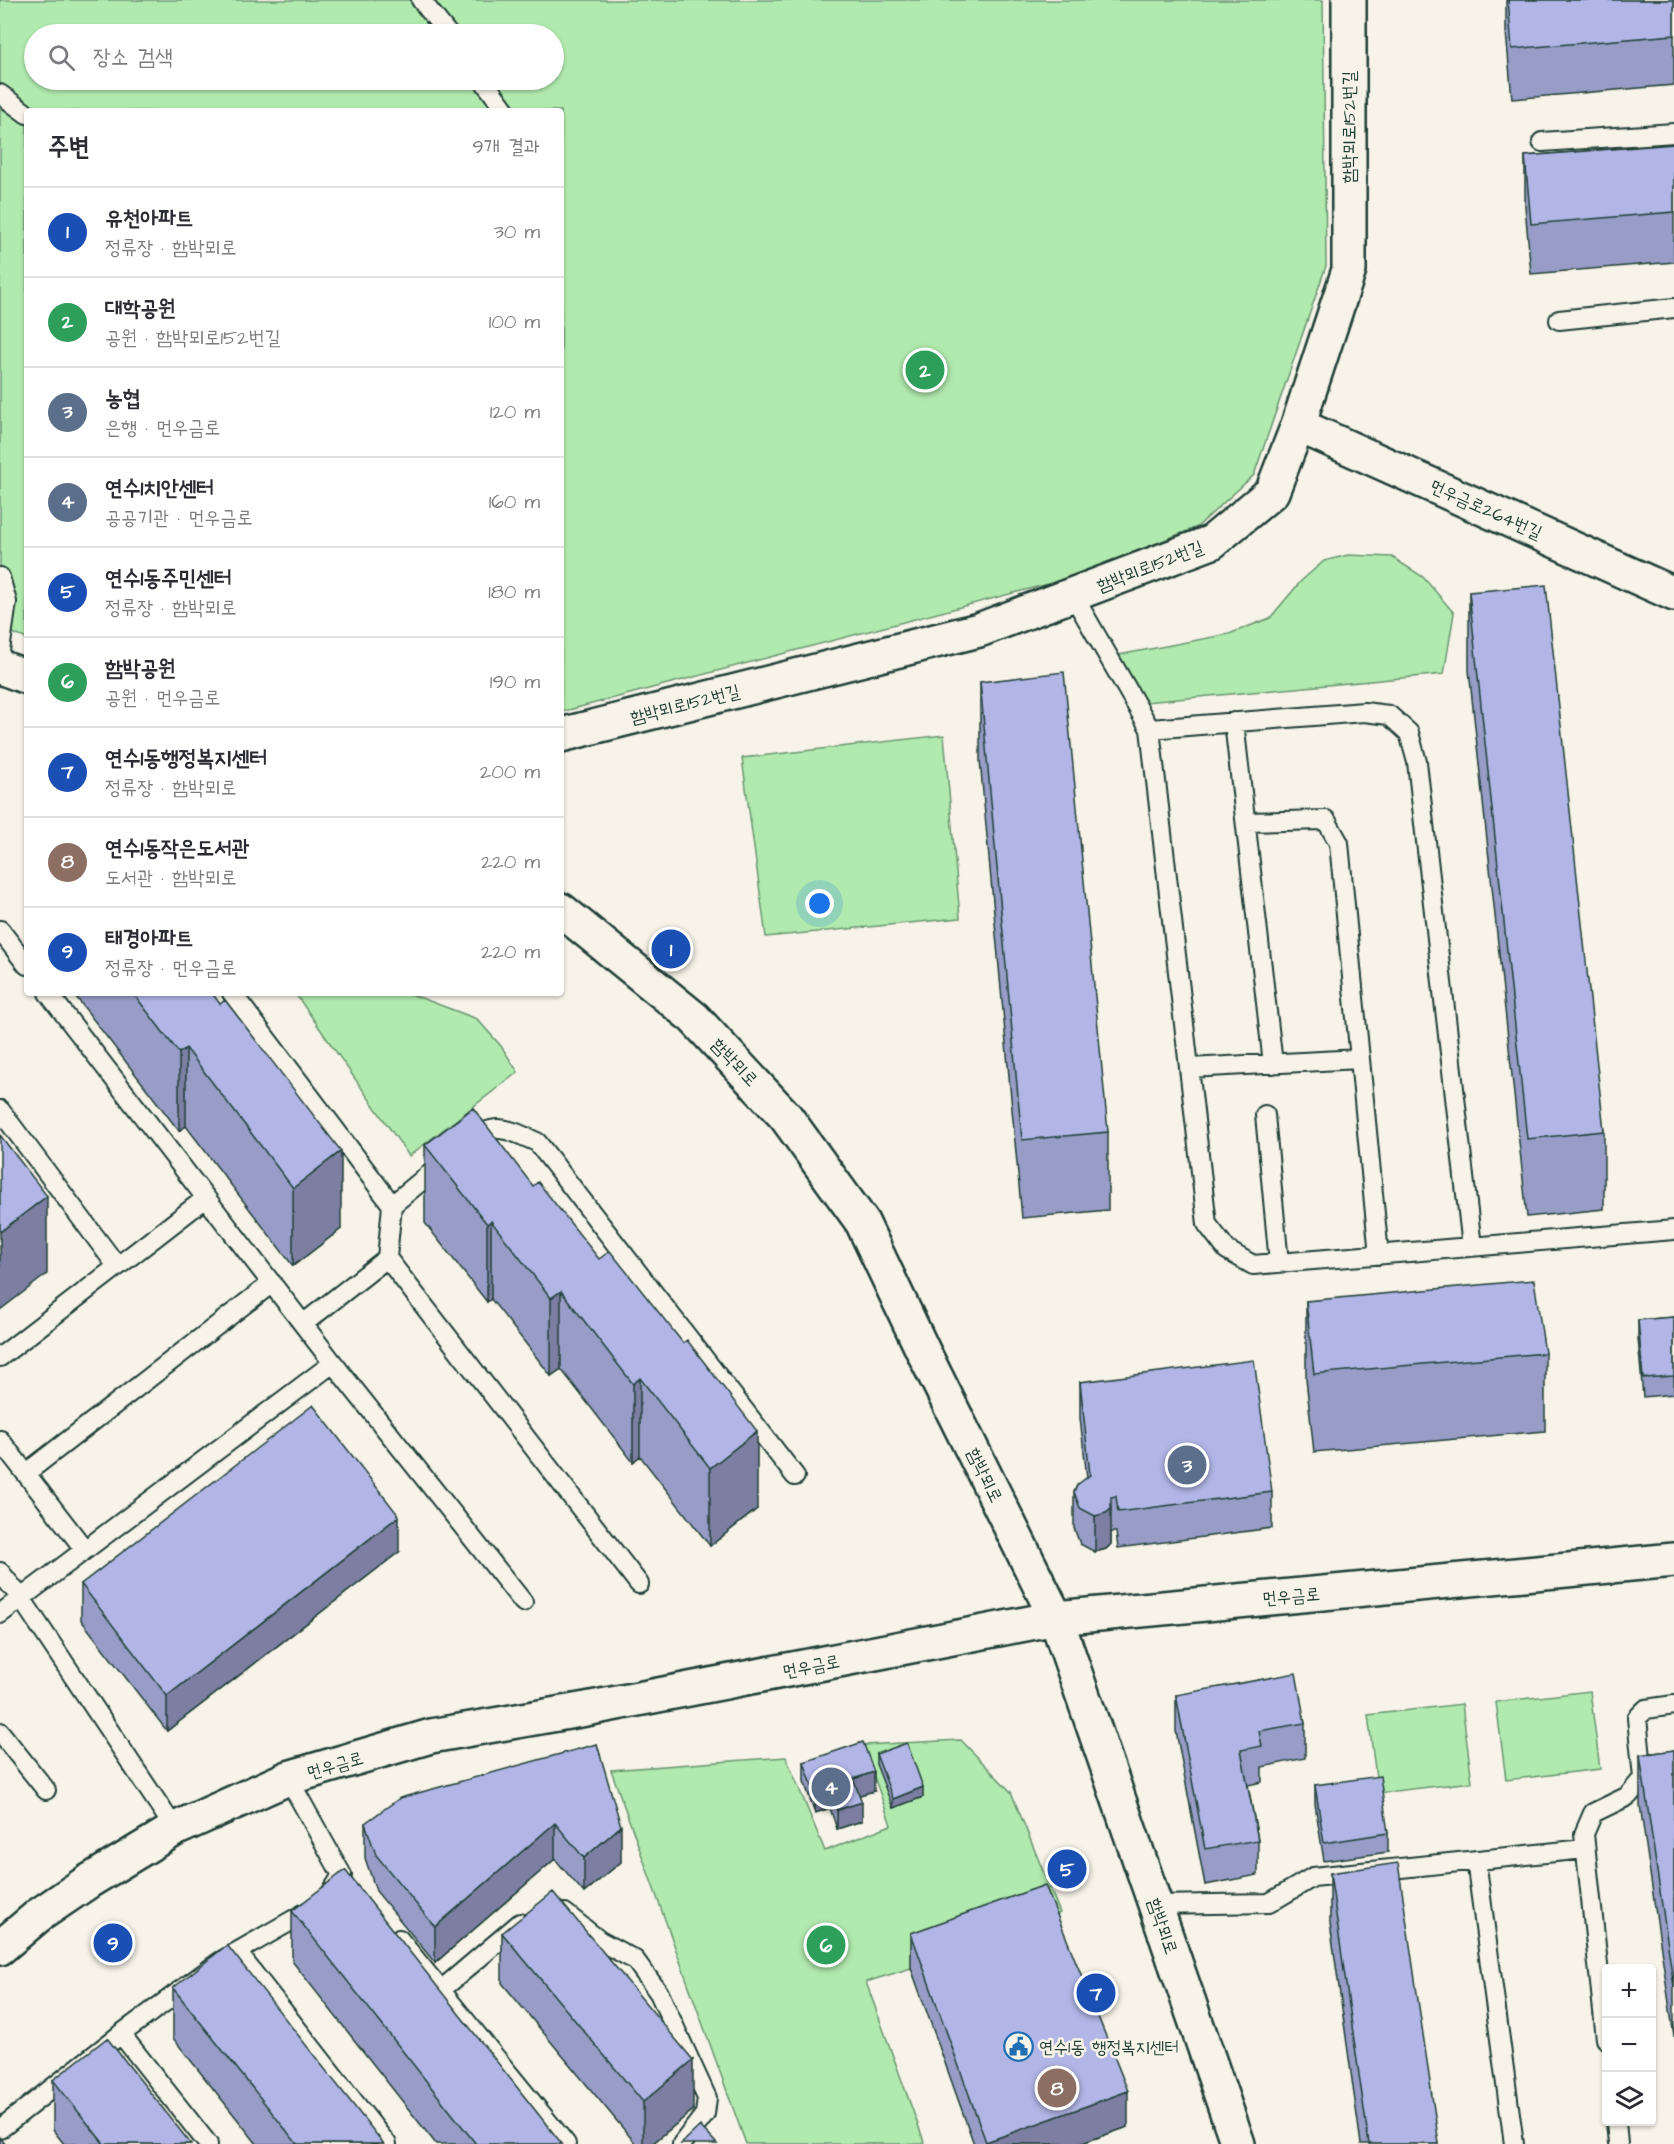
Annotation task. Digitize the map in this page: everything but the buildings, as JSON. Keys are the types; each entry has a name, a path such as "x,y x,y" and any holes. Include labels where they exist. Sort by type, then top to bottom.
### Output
{"main road":[{"name":"함박뫼로152번길","path":"564,734 979,630 1212,542 1272,492 1298,425 1348,270 1349,0"},
{"name":"먼우금로264번길","path":"1298,425 1674,594"},
{"path":"0,667 24,676"},
{"name":"함박뫼로","path":"564,912 694,1018 786,1117 862,1222 925,1355 1056,1618 1238,2144"},
{"name":"먼우금로","path":"0,1948 39,1915 89,1881 175,1829 288,1778 431,1736 586,1709 1056,1618 1674,1560"}],"lane":[{"path":"421,0 440,24"},
{"path":"490,90 504,108"},
{"path":"0,94 24,112"},
{"path":"1542,142 1674,133"},
{"path":"1559,320 1674,308"},
{"path":"0,577 7,602 0,651"},
{"path":"1073,595 1150,729 1207,1224 1227,1250 1253,1265 1674,1230"},
{"path":"1150,729 1364,712 1389,715 1409,733 1417,762 1472,1247"},
{"path":"1234,722 1273,1064"},
{"path":"1246,822 1326,820 1339,843 1378,1255"},
{"path":"0,930 24,961"},
{"path":"50,996 333,1363 523,1602"},
{"path":"234,996 392,1205 387,1258 639,1584"},
{"path":"1189,1068 1360,1059"},
{"path":"0,1110 117,1266"},
{"path":"1265,1115 1279,1263"},
{"path":"392,1205 482,1131 504,1128 537,1142 795,1476"},
{"path":"0,1357 206,1198"},
{"path":"303,1324 387,1258"},
{"path":"26,1473 272,1283"},
{"path":"0,1614 333,1363"},
{"path":"0,1440 85,1550"},
{"path":"0,1572 21,1598 175,1829"},
{"path":"1604,2018 1584,1834 1593,1813 1628,1796 1642,1778 1637,1718 1646,1709 1674,1706"},
{"path":"0,1732 46,1790"},
{"path":"1642,1778 1664,1776"},
{"path":"288,1778 342,1875 356,1890"},
{"path":"1156,1905 1269,1903 1313,1877 1585,1849"},
{"path":"1476,1860 1514,2144"},
{"path":"0,2129 221,1961 326,1901 342,1875"},
{"path":"441,1990 542,1907 558,1906 600,1941 635,1960 660,1993 707,2098 705,2114 682,2144"},
{"path":"385,1921 566,2144"},
{"path":"237,1952 387,2144"},
{"path":"122,2034 208,2144"},
{"path":"1616,2126 1618,2144"},
{"path":"0,2135 8,2144"}],"green space":[{"path":"0,0 1323,0 1326,266 1254,475 1197,527 1067,579 564,711 564,108 24,108 24,638 0,628"},
{"path":"1348,555 1392,557 1423,577 1454,613 1444,674 1135,703 1108,657 1229,634 1270,618 1301,581 1324,561"},
{"path":"944,735 960,918 766,937 742,758"},
{"path":"297,996 416,996 477,1019 501,1046 518,1072 409,1156"},
{"path":"1590,1691 1600,1769 1506,1780 1496,1702"},
{"path":"1462,1704 1472,1782 1378,1793 1368,1715"},
{"path":"961,1740 1011,1792 1060,1913 1045,1921 866,1982 925,2144 746,2144 611,1770 786,1757 825,1851 891,1825 863,1745"}],"place":[{"name":"대학공원","path":"925,370"},
{"name":"유천아파트","path":"671,949"},
{"name":"농협","path":"1187,1465"},
{"name":"연수1치안센터","path":"831,1787"},
{"name":"연수1동주민센터","path":"1067,1869"},
{"name":"태경아파트","path":"113,1943"},
{"name":"함박공원","path":"826,1945"},
{"name":"연수1동행정복지센터","path":"1096,1993"},
{"name":"연수1동 행정복지센터","path":"1018,2047"},
{"name":"연수1동작은도서관","path":"1057,2088"}]}
